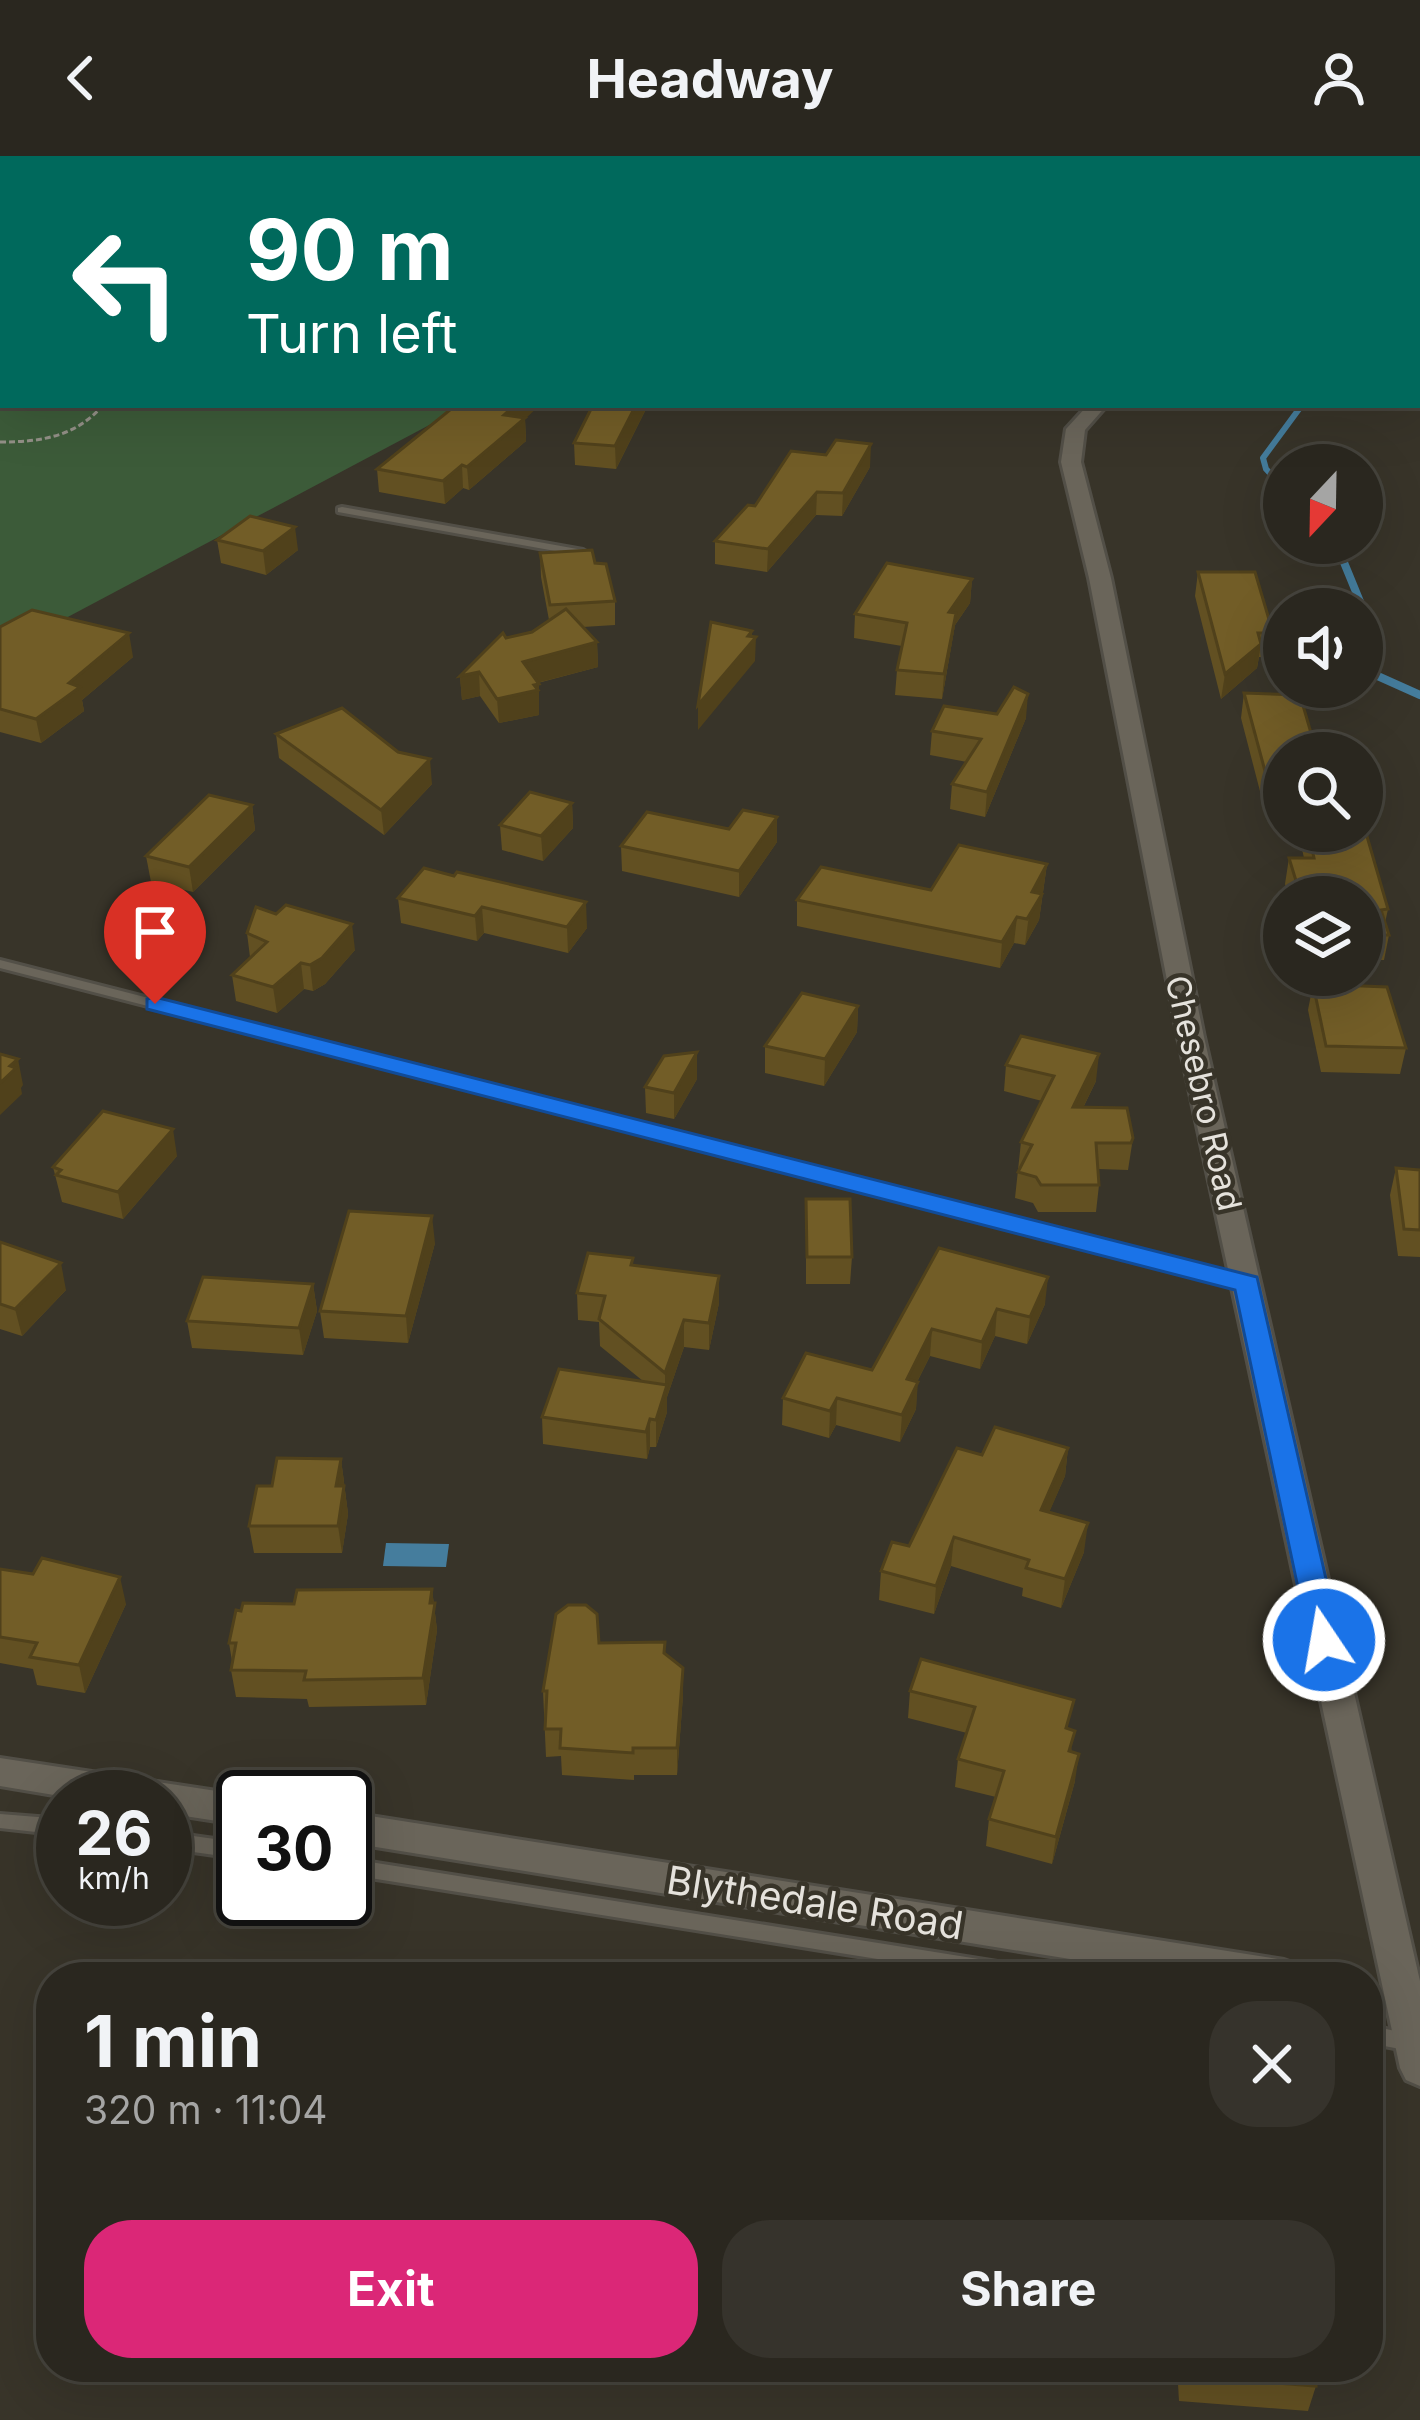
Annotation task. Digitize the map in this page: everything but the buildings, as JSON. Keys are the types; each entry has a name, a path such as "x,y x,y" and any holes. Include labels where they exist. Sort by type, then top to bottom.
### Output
{"street":[{"name":"Chesebro Road","path":"1095,408 1076,429 1071,462 1396,1987 1417,2055"},
{"path":"0,1772 36,1778"},
{"name":"Blythedale Road","path":"372,1831 1190,1962"}],"lane":[{"path":"342,509 583,553"},
{"path":"0,964 1247,1284"},
{"path":"0,1821 36,1824"},
{"path":"372,1870 948,1962"},
{"path":"1383,2040 1417,2055"}],"path":[{"path":"0,442 30,442 70,432 99,408"}],"green space":[{"path":"0,408 461,408 0,653"}],"water":[{"path":"386,1543 449,1544 446,1567 383,1566"}],"waterway":[{"path":"1273,444 1300,408"},
{"path":"1345,564 1354,588"},
{"path":"1383,678 1420,695"}],"route":[{"path":"155,1004 1247,1284 1324,1640"}]}
